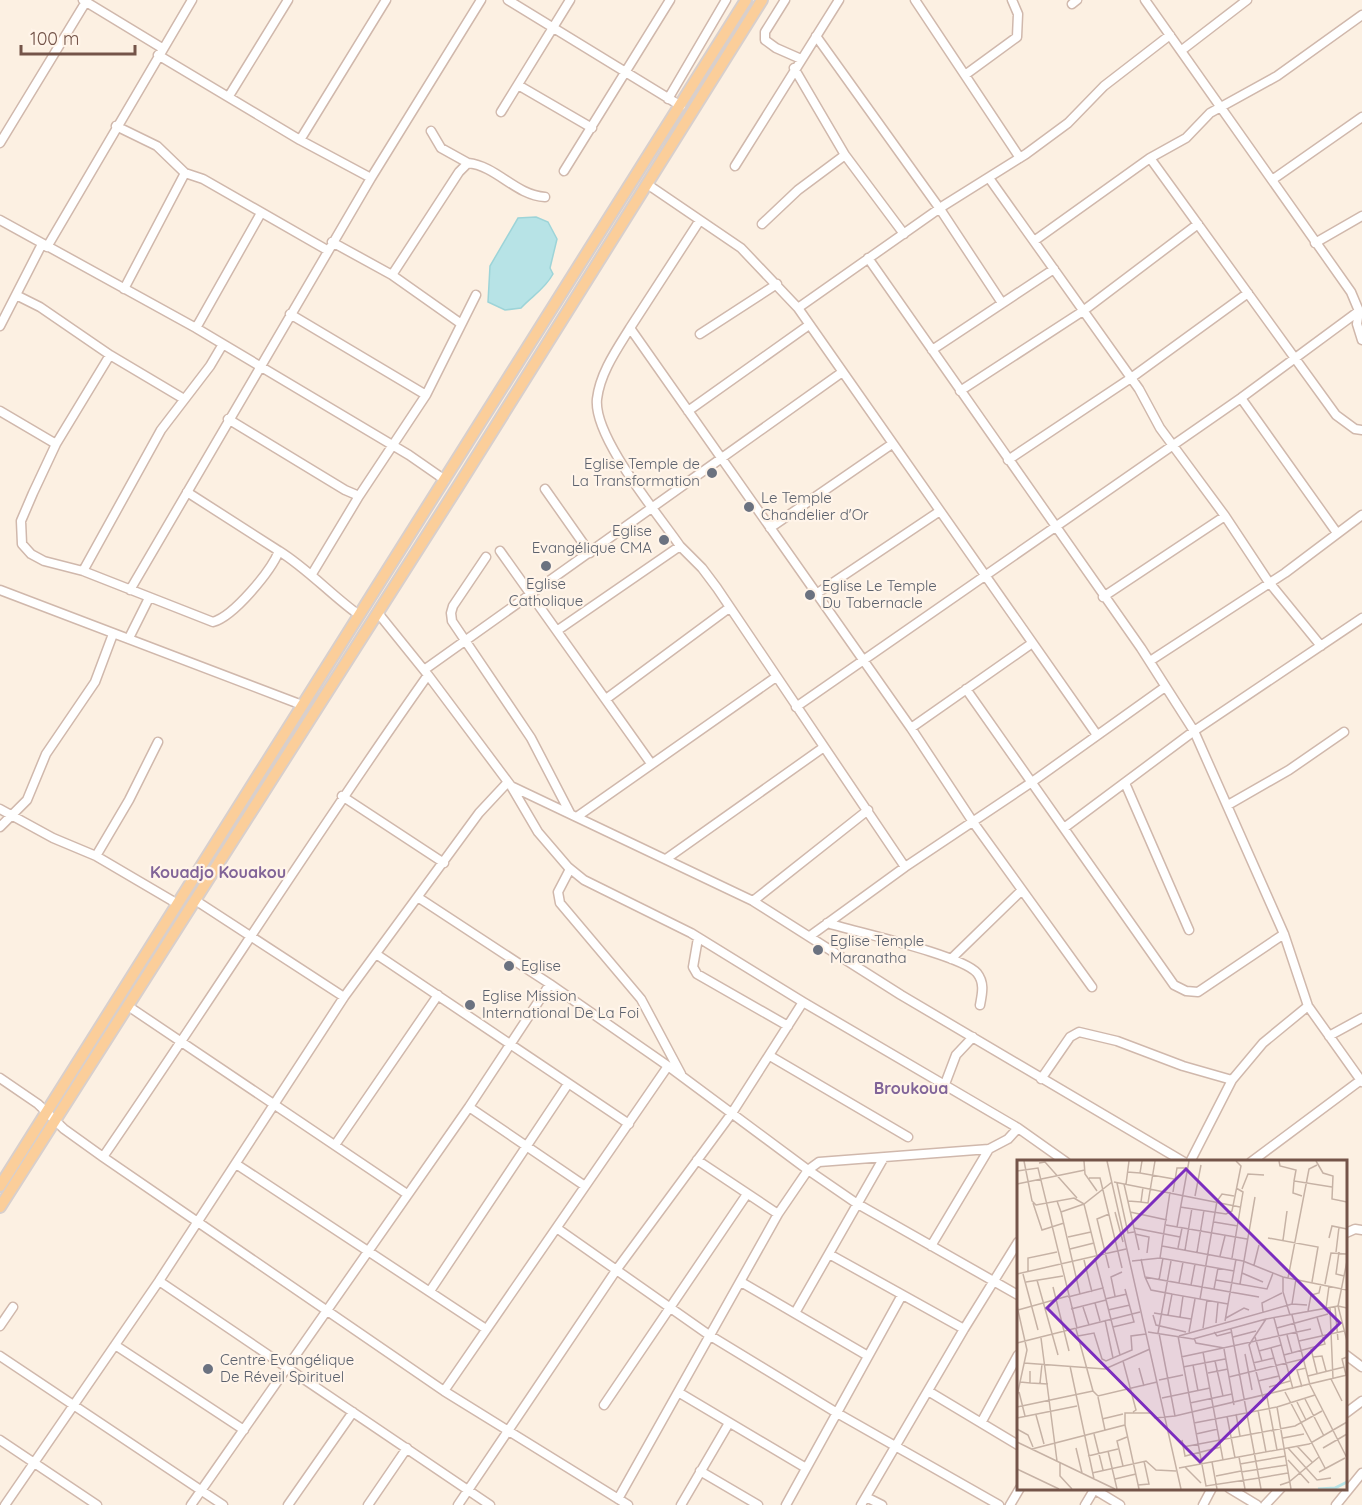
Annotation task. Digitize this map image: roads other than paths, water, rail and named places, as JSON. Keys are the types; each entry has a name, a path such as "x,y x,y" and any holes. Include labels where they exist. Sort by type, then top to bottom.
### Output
{"main road":[{"path":"0,1186 176,903 747,0"},
{"path":"0,1207 378,613 762,0"}],"street":[{"path":"0,326 45,245 192,0"},
{"path":"229,96 288,0"},
{"path":"300,140 386,0"},
{"path":"130,590 329,246 481,0"},
{"path":"508,0 681,106"},
{"path":"501,112 570,0"},
{"path":"564,171 627,73 670,0"},
{"path":"668,99 726,0"},
{"path":"785,0 765,32 765,40 776,48 801,59"},
{"path":"735,166 794,68 839,0"},
{"path":"915,0 1020,158"},
{"path":"965,75 1017,37 1018,14 1012,0"},
{"path":"1145,0 1351,292 1361,311 1357,324 1362,340"},
{"path":"1182,50 1247,0"},
{"path":"0,142 85,1 160,52 300,140 371,178"},
{"path":"1034,241 1150,158 1186,138 1202,119 1277,76 1362,15"},
{"path":"798,308 1068,123 1104,86 1170,35"},
{"path":"816,36 940,209 1002,303"},
{"path":"794,68 845,155 904,234"},
{"path":"518,85 592,128"},
{"path":"1272,180 1362,117"},
{"path":"116,126 157,146 186,173 203,179 261,213 392,275 460,322"},
{"path":"431,131 441,148 468,163 488,168 530,196 545,197"},
{"path":"762,224 798,190 845,155"},
{"path":"1150,158 1336,415 1355,429 1362,430"},
{"path":"392,275 459,172 468,163"},
{"path":"123,289 186,173"},
{"path":"989,178 1131,378 1149,411 1225,516 1268,581 1321,646"},
{"path":"647,184 741,248 798,308 1031,644 1097,735"},
{"path":"196,328 261,213"},
{"path":"1315,243 1362,216"},
{"path":"0,220 196,328 394,446 445,480"},
{"path":"700,220 630,328 606,371 597,400 600,419 619,459 680,546 702,568 905,867"},
{"path":"960,391 1083,311 1198,224"},
{"path":"868,258 1150,662 1194,731 1284,934 1308,1006 1361,1081 1252,1160"},
{"path":"932,350 1054,269"},
{"path":"700,334 777,284"},
{"path":"1008,460 1131,378 1248,293"},
{"path":"16,295 40,307 110,355 184,399"},
{"path":"312,574 359,496 426,395 460,322 476,295"},
{"path":"796,707 986,577 1361,311"},
{"path":"290,314 426,395"},
{"path":"688,411 809,325"},
{"path":"630,328 911,728 973,822 1092,987"},
{"path":"83,571 151,447 210,366 223,344"},
{"path":"110,355 56,444 21,521 22,544 31,554 83,571 206,620 220,620 244,598 279,551"},
{"path":"103,1157 183,1041 342,796 426,673 529,594 654,508 842,373"},
{"path":"1241,398 1337,533"},
{"path":"0,411 56,444"},
{"path":"228,419 345,490 359,496"},
{"path":"770,528 892,444"},
{"path":"545,489 590,553"},
{"path":"187,492 312,574 359,615"},
{"path":"816,594 940,511"},
{"path":"1150,662 1268,581 1285,573 1362,515"},
{"path":"1103,597 1225,516"},
{"path":"558,630 680,546"},
{"path":"500,551 650,762"},
{"path":"486,557 450,613 465,643 531,738 574,814"},
{"path":"0,590 302,705"},
{"path":"129,638 149,598"},
{"path":"606,699 729,608"},
{"path":"378,613 426,673 509,785 538,832 570,869 584,880 698,938 1018,1128 1064,1160"},
{"path":"1064,828 1194,731 1362,618"},
{"path":"0,827 9,815 27,800 46,754 95,682 113,634"},
{"path":"911,728 1031,644"},
{"path":"574,814 776,677"},
{"path":"810,936 905,867 1032,782 1165,687"},
{"path":"966,689 1174,985 1186,991 1198,992 1284,934"},
{"path":"1228,805 1289,770 1344,732"},
{"path":"96,856 129,800 158,742"},
{"path":"666,859 824,747"},
{"path":"1125,783 1189,930"},
{"path":"509,785 753,901 810,936 844,961 973,1036 1041,1079 1182,1160"},
{"path":"5,1505 159,1281 197,1220 277,1104 344,997 483,808 509,785"},
{"path":"342,796 444,863"},
{"path":"0,809 96,856 176,903"},
{"path":"753,901 868,810"},
{"path":"570,869 558,892 560,903 641,999 683,1077"},
{"path":"951,959 1022,890"},
{"path":"419,898 550,984 668,1066 856,1203 1017,1294"},
{"path":"195,900 344,997"},
{"path":"827,923 951,959 977,972 983,990 980,1005"},
{"path":"698,938 693,968 697,974 788,1026"},
{"path":"376,954 629,1124"},
{"path":"191,1505 288,1370 469,1107 550,984"},
{"path":"335,1145 438,995"},
{"path":"458,1505 616,1269 732,1113 803,1002"},
{"path":"128,1005 407,1194"},
{"path":"1191,1160 1232,1080 1263,1043 1308,1006"},
{"path":"1329,1036 1362,1018"},
{"path":"1041,1079 1070,1037 1078,1032 1116,1041 1183,1066 1232,1080"},
{"path":"945,1084 956,1055 973,1036"},
{"path":"770,1056 908,1137"},
{"path":"444,1391 558,1229 668,1066"},
{"path":"0,1078 103,1157 444,1391 628,1505"},
{"path":"430,1291 568,1084"},
{"path":"469,1107 585,1186"},
{"path":"618,1499 778,1214 808,1170 819,1162 883,1159 989,1149 1008,1139 1018,1128"},
{"path":"931,1246 989,1149"},
{"path":"795,1313 883,1159"},
{"path":"697,1160 778,1214"},
{"path":"236,1164 486,1329"},
{"path":"604,1405 747,1194"},
{"path":"558,1229 709,1335 837,1413 999,1505"},
{"path":"1347,1233 1355,1229 1362,1230"},
{"path":"882,1505 864,1501 964,1329 1017,1244"},
{"path":"828,1254 964,1329"},
{"path":"159,1281 490,1505"},
{"path":"741,1282 868,1356"},
{"path":"786,1505 902,1295"},
{"path":"0,1326 13,1307"},
{"path":"115,1345 244,1430"},
{"path":"0,1356 74,1403 223,1505"},
{"path":"1347,1356 1362,1366"},
{"path":"981,1423 1017,1358"},
{"path":"928,1391 1017,1444"},
{"path":"678,1392 806,1468"},
{"path":"1347,1409 1362,1401"},
{"path":"288,1505 353,1413"},
{"path":"681,1505 729,1423"},
{"path":"0,1440 97,1505"},
{"path":"368,1505 407,1448"},
{"path":"700,1471 759,1505"},
{"path":"1336,1505 1362,1473"},
{"path":"1010,1505 1019,1490"},
{"path":"1085,1505 1092,1490"},
{"path":"1095,1490 1120,1505"},
{"path":"1203,1505 1211,1490"},
{"path":"1232,1490 1257,1505"},
{"path":"1265,1505 1279,1490"}],"water":[{"path":"536,217 548,222 557,239 550,268 553,274 521,308 505,310 488,302 490,266 518,218"}],"place":[{"name":"Eglise Temple de La Transformation","path":"712,473"},
{"name":"Le Temple Chandelier d'Or","path":"749,507"},
{"name":"Eglise Evangélique CMA","path":"664,540"},
{"name":"Eglise Catholique","path":"546,566"},
{"name":"Eglise Le Temple Du Tabernacle","path":"810,595"},
{"name":"Eglise Temple Maranatha","path":"818,950"},
{"name":"Eglise","path":"509,966"},
{"name":"Eglise Mission International De La Foi","path":"470,1005"},
{"name":"Centre Evangélique De Réveil Spirituel","path":"208,1369"}],"district":[{"name":"Kouadjo Kouakou","path":"218,872"},
{"name":"Broukoua","path":"911,1088"}]}
